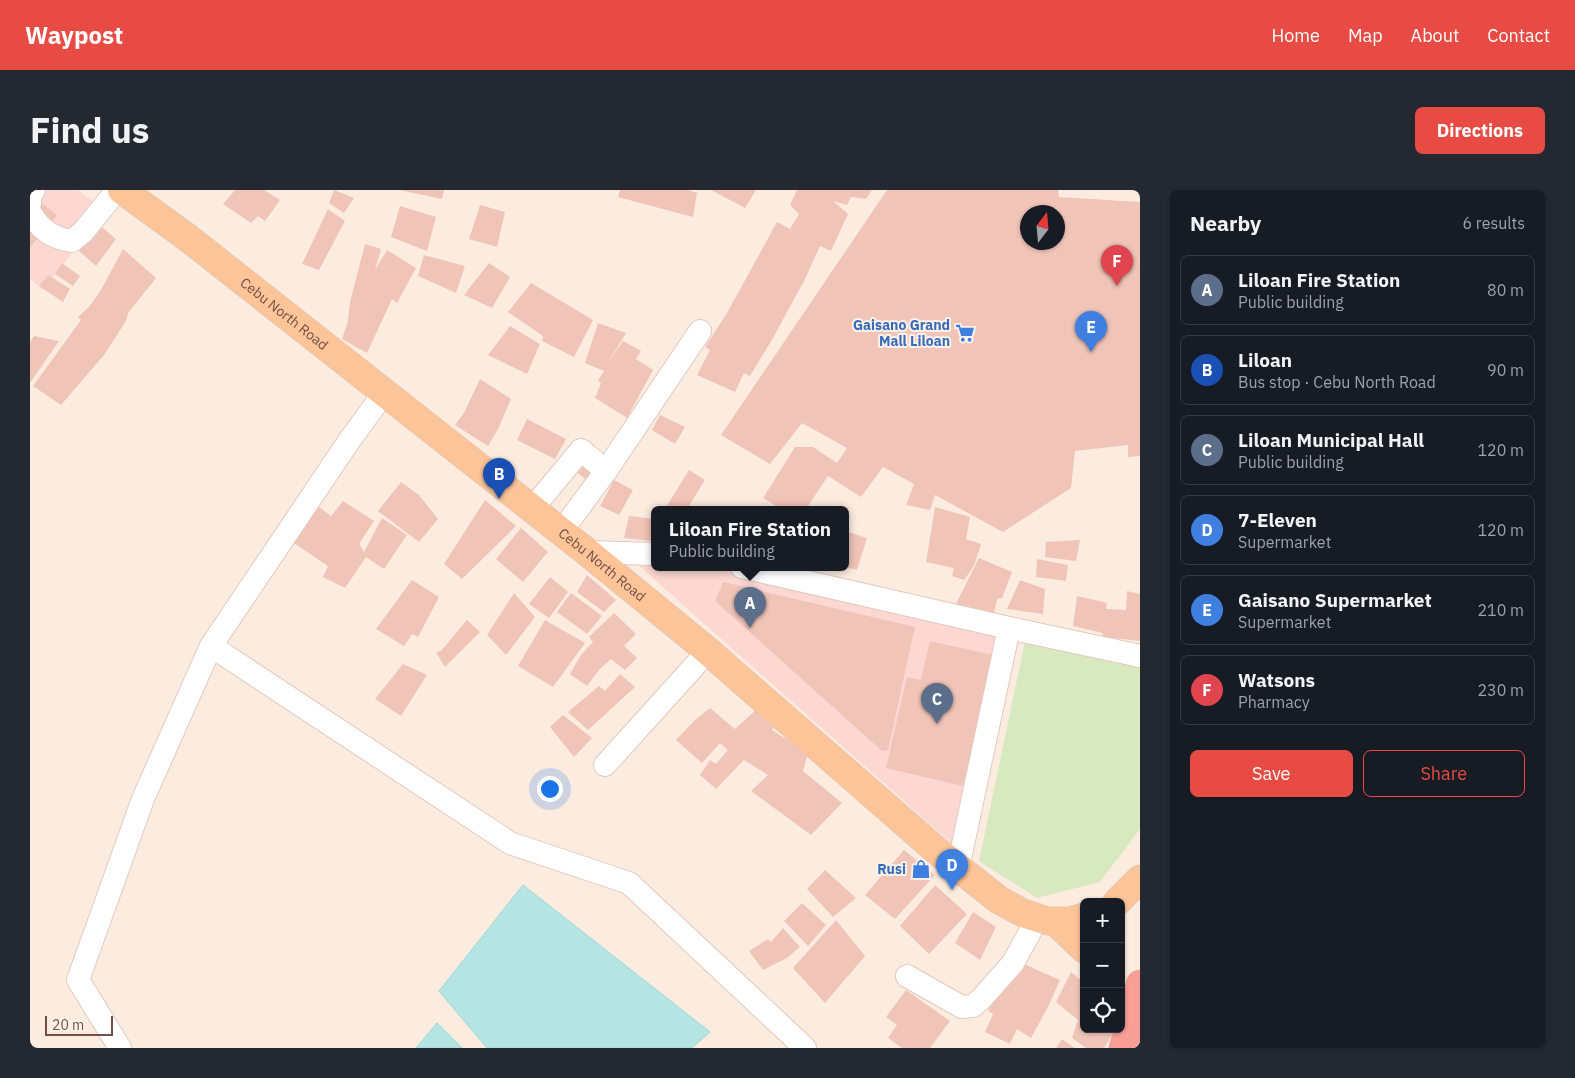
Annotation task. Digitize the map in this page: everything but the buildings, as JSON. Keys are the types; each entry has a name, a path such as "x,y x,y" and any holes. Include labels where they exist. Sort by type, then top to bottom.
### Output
{"highway":[{"path":"1124,1048 1127,1006 1140,984"}],"main road":[{"name":"Cebu North Road","path":"122,190 188,238 587,552 708,651 958,868 1013,909 1046,920"},
{"path":"1121,898 1140,879"},
{"path":"1046,920 1080,917"},
{"path":"1046,920 1080,946"}],"street":[{"path":"30,203 30,195 34,190"},
{"path":"30,212 38,226 59,239 72,241 83,232 117,190"},
{"path":"561,532 606,471 700,331"},
{"path":"120,1048 78,980 143,799 211,646 349,441 384,393"},
{"path":"532,509 581,450 606,471"},
{"path":"587,552 651,554"},
{"path":"760,571 1140,656"},
{"path":"958,868 1009,628"},
{"path":"211,646 510,843 629,883 805,1048"},
{"path":"605,765 708,651"},
{"path":"907,976 962,1007 973,1006 1013,962 1046,920"}],"shaded area":[{"path":"30,190 78,190 105,211 43,290 30,279"},
{"path":"637,564 651,564 651,571 727,571 1015,638 970,860"}],"green space":[{"path":"1025,641 1140,664 1140,829 1100,882 1037,898 979,861"}],"water":[{"path":"523,885 710,1032 692,1048 487,1048 439,991"},
{"path":"437,1023 462,1048 416,1048"}],"place":[{"name":"Watsons","path":"1117,286"},
{"name":"Gaisano Grand Mall Liloan","path":"965,333"},
{"name":"Gaisano Supermarket","path":"1091,352"},
{"name":"Liloan","path":"499,499"},
{"name":"Liloan Fire Station","path":"750,628"},
{"name":"Liloan Municipal Hall","path":"937,724"},
{"name":"Rusi","path":"921,869"},
{"name":"7-Eleven","path":"952,890"}]}
